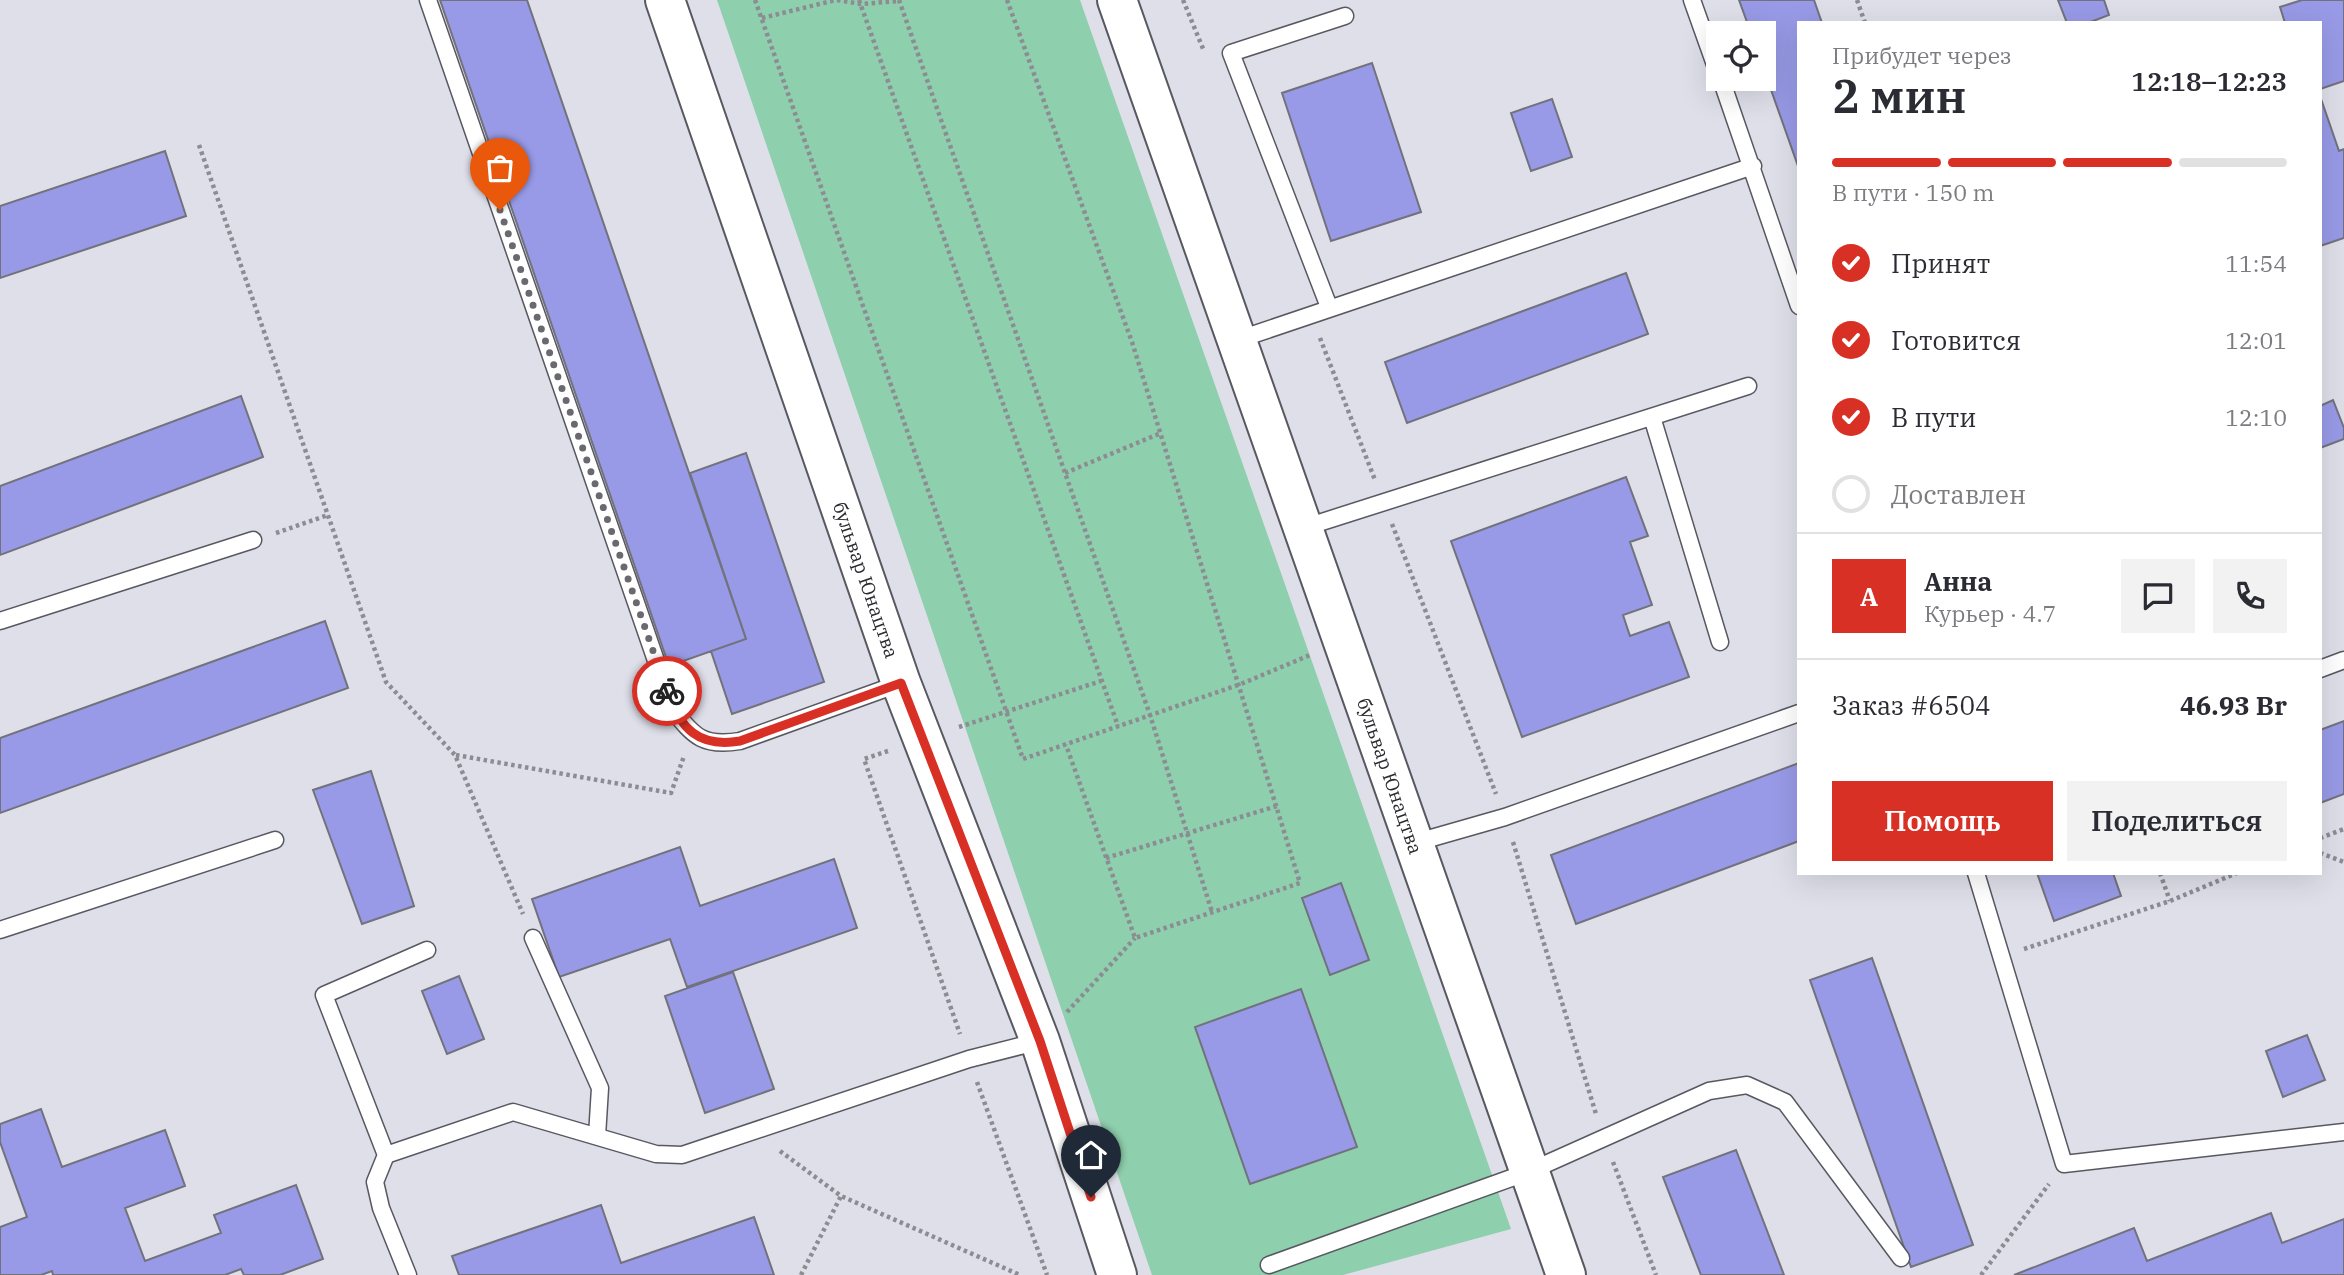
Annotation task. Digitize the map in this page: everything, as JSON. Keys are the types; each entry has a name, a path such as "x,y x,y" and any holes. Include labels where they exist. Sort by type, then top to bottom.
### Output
{"street":[{"name":"бульвар Юнацтва","path":"665,0 901,683 1040,1041 1117,1275"},
{"name":"бульвар Юнацтва","path":"1117,0 1566,1275"}],"lane":[{"path":"428,0 673,710 693,734 707,741 724,744 740,741 901,683"},
{"path":"1692,0 1706,39"},
{"path":"1329,307 1231,53 1345,16"},
{"path":"1725,91 1797,300"},
{"path":"1237,340 1753,166"},
{"path":"1303,528 1748,386"},
{"path":"1652,416 1720,642"},
{"path":"0,621 253,541"},
{"path":"2322,669 2344,660"},
{"path":"1414,843 1505,817 1797,714"},
{"path":"0,930 275,840"},
{"path":"1977,875 2064,1164 2344,1132"},
{"path":"533,938 600,1088 597,1136"},
{"path":"408,1275 381,1208 375,1182 386,1155 324,995 427,950"},
{"path":"386,1155 513,1112 656,1154 682,1155 968,1059 1040,1041"},
{"path":"1269,1265 1528,1172 1709,1091 1746,1085 1785,1102 1900,1258"}],"path":[{"path":"755,0 1023,759 1241,684 1343,641"},
{"path":"762,18 837,0 900,0 1150,715 1212,912"},
{"path":"1007,0 1132,342 1241,684 1300,883 1135,938 1040,1041"},
{"path":"1183,0 1209,63"},
{"path":"1857,0 1864,21"},
{"path":"860,2 1118,726"},
{"path":"199,145 386,682 455,755 533,938"},
{"path":"1311,313 1505,817 1604,1139 1656,1275"},
{"path":"1065,473 1161,433"},
{"path":"253,541 328,515"},
{"path":"1047,1275 968,1059 864,759 1101,681"},
{"path":"455,755 671,793 693,734"},
{"path":"1066,745 1135,938"},
{"path":"1107,858 1277,806"},
{"path":"2322,837 2344,829"},
{"path":"2322,854 2344,862"},
{"path":"2161,875 2170,901"},
{"path":"2000,957 2170,901 2232,875"},
{"path":"754,1131 841,1196 1020,1275"},
{"path":"1981,1275 2064,1164"},
{"path":"801,1275 841,1196"}],"green space":[{"path":"717,0 1080,0 1511,1229 1343,1275 1152,1275"}],"building":[{"path":"440,0 527,0 746,639 669,666"},
{"path":"1739,0 1814,0 1821,21 1797,21 1797,163 1771,91 1776,91 1776,21 1747,21"},
{"path":"2058,0 2104,0 2109,15 2093,21 2066,21"},
{"path":"2302,0 2344,0 2344,81 2322,88 2322,21 2284,21 2280,7"},
{"path":"1372,63 1421,212 1331,241 1282,93"},
{"path":"1552,99 1572,157 1531,171 1511,113"},
{"path":"2322,102 2339,151 2344,149 2344,238 2322,245"},
{"path":"165,151 186,216 0,278 0,206"},
{"path":"1626,273 1648,334 1407,423 1385,362"},
{"path":"241,396 263,457 0,555 0,486"},
{"path":"2333,400 2344,428 2344,439 2322,447 2322,405"},
{"path":"746,453 824,682 732,714 711,651 746,639 690,473"},
{"path":"1626,477 1648,536 1630,542 1652,605 1623,615 1630,636 1669,622 1689,677 1522,737 1451,541"},
{"path":"325,621 348,688 0,813 0,738"},
{"path":"2344,721 2344,794 2322,802 2322,729"},
{"path":"1797,764 1797,842 1576,924 1551,855"},
{"path":"371,771 414,906 362,924 313,790"},
{"path":"680,847 700,906 834,859 857,928 687,987 670,939 559,977 532,899"},
{"path":"2038,875 2114,875 2121,896 2054,921"},
{"path":"1341,883 1369,960 1330,975 1302,898"},
{"path":"1872,958 1973,1245 1911,1267 1810,980"},
{"path":"733,972 774,1089 705,1113 665,996"},
{"path":"459,976 484,1039 447,1054 422,991"},
{"path":"1301,989 1357,1147 1250,1184 1195,1027"},
{"path":"2307,1035 2325,1080 2283,1097 2266,1051"},
{"path":"41,1109 62,1167 165,1130 185,1186 125,1208 145,1261 221,1233 214,1215 296,1185 323,1259 280,1275 244,1275 241,1269 225,1275 53,1275 52,1271 41,1275 0,1275 0,1227 27,1217 0,1142 0,1124"},
{"path":"1736,1150 1784,1275 1701,1275 1663,1177"},
{"path":"601,1205 621,1263 754,1217 774,1275 459,1275 452,1256"},
{"path":"2271,1213 2282,1243 2344,1219 2344,1275 2014,1275 2134,1228 2147,1261"}],"way so far":[{"path":"500,210 667,691"}],"route":[{"path":"667,691 673,710 693,734 707,741 724,744 740,741 901,683 1040,1041 1091,1197"}]}
